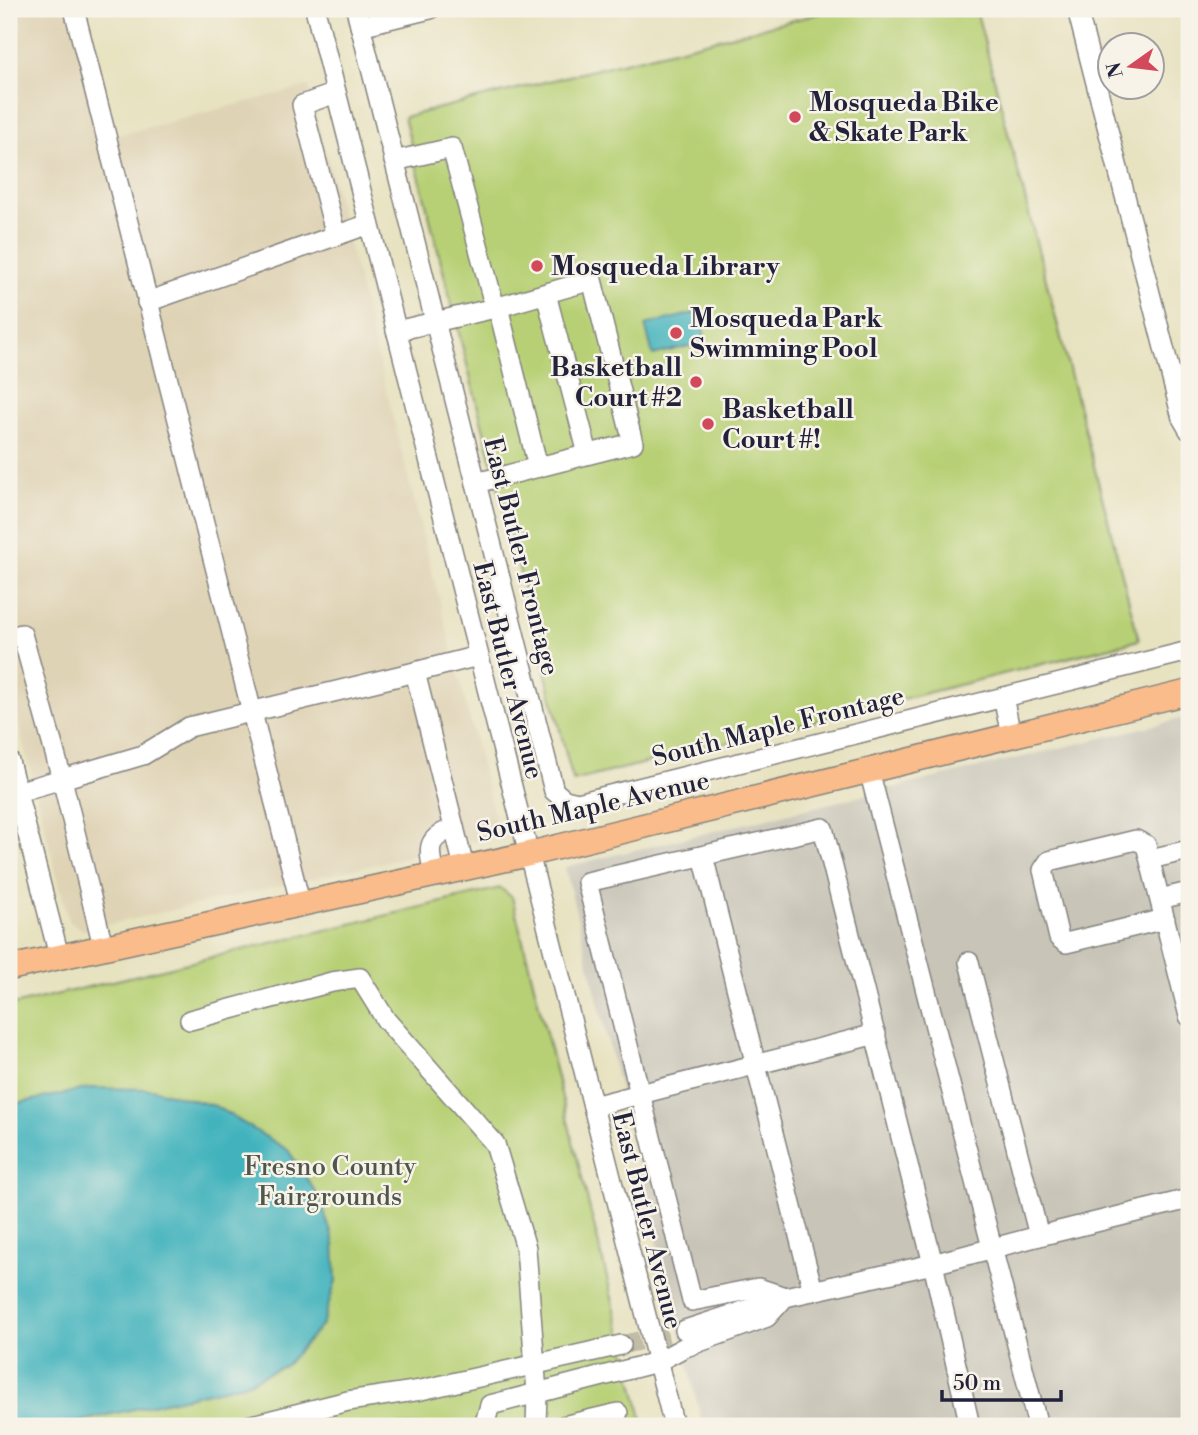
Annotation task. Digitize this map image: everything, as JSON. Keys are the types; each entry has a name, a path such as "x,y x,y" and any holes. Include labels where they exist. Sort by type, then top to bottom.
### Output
{"main road":[{"name":"South Maple Avenue","path":"9,968 300,902 529,854 1189,692"}],"street":[{"path":"74,9 300,902"},
{"name":"East Butler Avenue","path":"315,9 674,1426"},
{"path":"358,18 430,9"},
{"path":"1077,9 1179,405 1189,430"},
{"name":"East Butler Frontage","path":"358,18 554,791 565,800"},
{"path":"336,93 302,105 336,236"},
{"path":"394,161 452,148 538,467"},
{"path":"147,302 369,224"},
{"path":"396,331 497,308 592,280 633,443 476,483"},
{"path":"546,294 588,454"},
{"path":"9,637 22,634 62,779 103,946"},
{"name":"South Maple Frontage","path":"565,800 578,803 1189,651"},
{"path":"17,792 143,755 189,727 478,656"},
{"path":"415,672 464,867"},
{"path":"1003,696 1012,735"},
{"path":"9,761 60,956"},
{"path":"869,770 1038,1426"},
{"path":"434,874 428,849 430,843 443,832 454,828"},
{"path":"785,1297 758,1288 692,1301 638,1095 587,882 823,828 933,1264 970,1426"},
{"path":"1165,919 1066,943 1059,938 1043,870 1049,861 1136,840 1146,845 1186,993 1189,1016"},
{"path":"1150,859 1189,850"},
{"path":"703,856 813,1291"},
{"path":"1160,899 1189,892"},
{"path":"969,962 1039,1236"},
{"path":"190,1020 332,982 360,978 386,1020 495,1144 526,1248 537,1392 536,1426"},
{"path":"593,1106 876,1034"},
{"path":"685,1330 785,1297 933,1264 1189,1199"},
{"path":"484,1426 490,1405 657,1362 683,1348 767,1317 785,1297"},
{"path":"248,1426 348,1401 421,1390 621,1345"},
{"path":"564,1426 618,1413"}],"shaded area":[{"path":"9,9 81,9 115,136 309,86 497,827 490,838 84,930 69,922 9,688"},
{"path":"1189,717 1189,1426 703,1426 565,867"}],"green space":[{"path":"838,9 976,9 1139,640 573,781 404,117"},
{"name":"Fresno County Fairgrounds","path":"500,888 512,897 644,1426 9,1426 9,1006"}],"water":[{"name":"Mosqueda Park Swimming Pool","path":"699,312 706,342 653,355 645,325"},
{"path":"90,1088 152,1089 215,1106 288,1150 320,1199 334,1242 336,1281 322,1325 286,1365 244,1384 60,1426 9,1426 9,1105"}],"tunnel":[{"path":"621,1345 685,1330"}],"place":[{"name":"Mosqueda Bike & Skate Park","path":"795,117"},
{"name":"Mosqueda Library","path":"537,266"},
{"name":"Mosqueda Park Swimming Pool","path":"676,333"},
{"name":"Basketball Court #2","path":"696,382"},
{"name":"Basketball Court #!","path":"708,424"}]}
